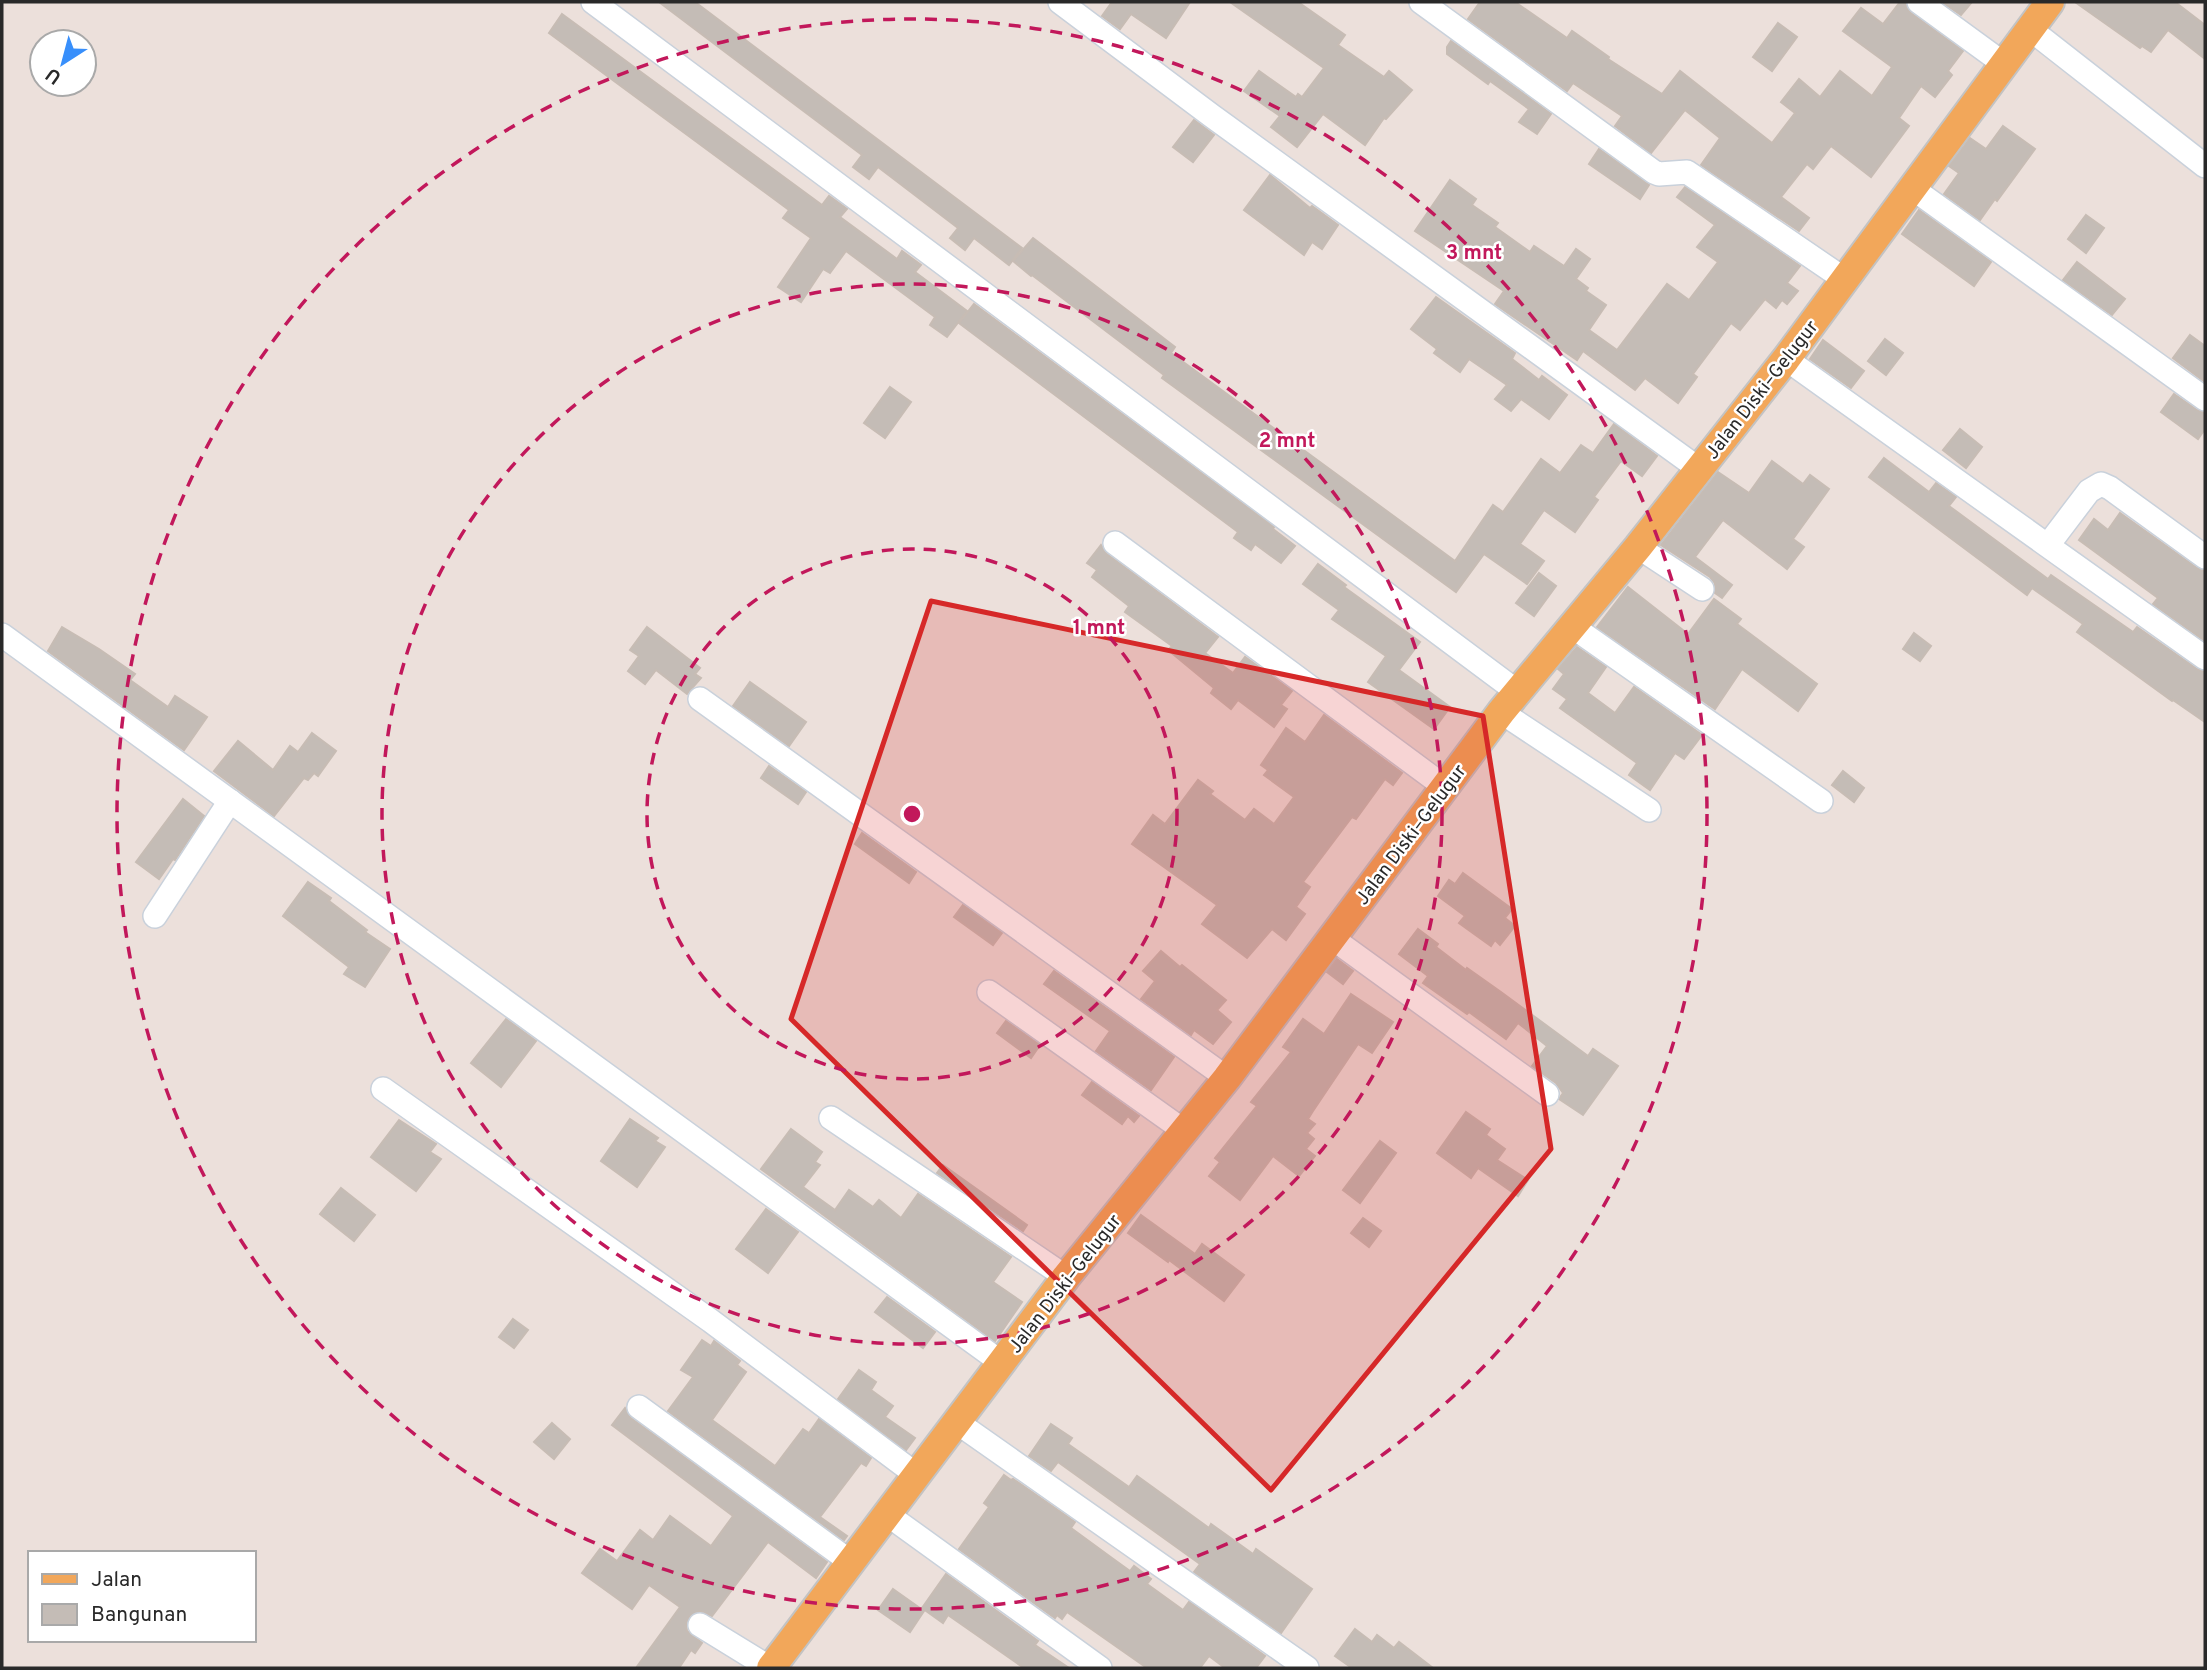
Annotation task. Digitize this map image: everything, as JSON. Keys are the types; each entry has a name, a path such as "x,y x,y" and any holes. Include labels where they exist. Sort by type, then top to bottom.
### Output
{"main road":[{"name":"Jalan Diski–Gelugur","path":"770,1668 918,1476 1066,1277 1227,1078 1510,702 1638,547 1786,359 2050,2"}],"street":[{"path":"593,2 1649,810"},
{"path":"1421,2 1654,172 1687,172 1844,279"},
{"path":"1919,2 2004,64"},
{"path":"1070,5 1212,116 1699,469"},
{"path":"2030,29 2205,166"},
{"path":"1912,188 2205,399"},
{"path":"1786,359 2205,658"},
{"path":"2048,545 2089,491 2101,484 2205,557"},
{"path":"1115,543 1445,787"},
{"path":"1638,547 1702,589"},
{"path":"1573,626 1821,801"},
{"path":"2,635 1002,1363"},
{"path":"700,699 1227,1078"},
{"path":"155,916 230,801"},
{"path":"1332,937 1546,1094"},
{"path":"989,992 1183,1130"},
{"path":"383,1088 711,1321 918,1476"},
{"path":"831,1118 1066,1277"},
{"path":"639,1407 852,1563"},
{"path":"958,1423 1307,1668"},
{"path":"888,1515 1100,1668"},
{"path":"700,1625 770,1668"}],"highlighted area":[{"path":"931,601 1483,716 1551,1149 1271,1490 791,1019"}],"building":[{"path":"659,2 695,2 1022,248 1009,265 974,238 965,250 950,238 958,228 878,167 869,179 853,167 862,155"},
{"path":"1112,2 1190,2 1166,38 1131,14 1120,29 1102,16"},
{"path":"1230,2 1298,2 1345,35 1338,45 1384,77 1389,71 1412,90 1386,119 1384,118 1365,145 1323,114 1297,147 1271,127 1280,116 1244,91 1259,71 1296,97 1298,94 1302,97 1324,68"},
{"path":"1480,2 1515,2 1567,38 1572,31 1609,57 1608,59 1662,94 1680,71 1772,143 1795,113 1781,102 1799,79 1820,97 1840,71 1872,96 1892,67 1843,31 1861,8 1883,24 1900,2 1905,2 1911,13 1963,51 1948,71 1952,75 1935,97 1921,86 1899,118 1909,126 1871,177 1831,146 1813,169 1807,164 1781,197 1809,218 1799,231 1701,165 1720,138 1685,110 1651,153 1615,126 1622,116 1573,83 1567,91 1468,19"},
{"path":"1942,2 1972,2 1961,15"},
{"path":"2075,2 2175,2 2205,25 2205,59 2168,30 2151,52 2142,46 2140,48"},
{"path":"562,14 822,205 829,196 847,209 840,217 897,259 902,251 921,265 915,272 967,311 947,337 930,325 935,317 846,251 830,273 823,269 801,302 778,287 811,238 783,218 789,210 549,33"},
{"path":"1778,23 1797,37 1772,71 1753,57"},
{"path":"1451,41 1551,114 1537,134 1519,122 1529,109 1447,54"},
{"path":"1194,120 1214,135 1193,162 1173,147"},
{"path":"2003,126 2035,149 1980,220 1944,194 1959,173 1949,166 1970,138 1986,149"},
{"path":"1599,149 1649,185 1640,199 1589,164"},
{"path":"1270,175 1310,208 1312,206 1338,225 1322,249 1312,242 1304,255 1244,210"},
{"path":"1450,180 1476,199 1472,205 1498,223 1495,227 1530,252 1534,246 1564,266 1576,249 1590,259 1576,279 1588,288 1586,291 1606,305 1589,330 1617,350 1667,284 1689,300 1718,262 1697,247 1715,225 1677,197 1685,187 1800,266 1787,283 1798,291 1787,304 1782,300 1776,308 1765,299 1740,330 1731,323 1693,374 1697,377 1678,403 1645,378 1635,390 1583,351 1577,360 1495,304 1504,291 1415,231"},
{"path":"1919,210 1991,262 1974,286 1902,234"},
{"path":"2086,215 2104,228 2086,253 2068,239"},
{"path":"1033,238 1175,347 1171,353 1455,561 1493,505 1503,512 1541,459 1560,473 1581,445 1593,453 1614,424 1657,456 1642,476 1621,461 1594,497 1598,500 1575,532 1544,510 1520,544 1544,561 1527,584 1484,554 1456,592 1162,378 1164,375 1013,261"},
{"path":"2077,262 2125,299 2112,315 2063,280"},
{"path":"1436,297 1515,353 1512,359 1539,380 1542,376 1567,395 1549,419 1521,399 1511,411 1495,399 1507,385 1469,359 1460,372 1434,353 1437,349 1411,329"},
{"path":"974,304 1274,527 1273,529 1295,546 1281,563 1255,544 1251,550 1234,538 1238,532 959,323"},
{"path":"2190,335 2205,346 2205,382 2173,358"},
{"path":"1885,339 1903,353 1886,375 1868,361"},
{"path":"1823,340 1864,371 1851,388 1810,359"},
{"path":"890,387 911,402 885,438 864,423"},
{"path":"2174,394 2205,413 2205,429 2198,439 2161,412"},
{"path":"1960,429 1982,447 1966,468 1943,450"},
{"path":"1884,458 1929,492 1936,483 1956,497 1949,506 2048,579 2051,575 2133,632 2137,627 2205,672 2205,722 2077,632 2083,624 2032,588 2027,595 1869,477"},
{"path":"1772,461 1803,484 1810,475 1829,489 1793,539 1804,547 1787,569 1723,520 1695,557 1732,585 1722,598 1715,593 1715,583 1710,577 1661,545 1718,472 1749,493"},
{"path":"2120,513 2205,571 2205,641 2153,604 2158,598 2079,540 2094,519 2108,530"},
{"path":"1101,545 1107,554 1218,637 1205,653 1233,673 1245,657 1292,691 1281,705 1287,709 1274,727 1238,700 1231,709 1211,693 1214,688 1168,650 1172,646 1125,612 1129,606 1092,577 1097,570 1087,563"},
{"path":"1318,564 1346,585 1344,587 1420,642 1399,670 1450,707 1434,729 1368,682 1386,656 1332,619 1339,610 1303,584"},
{"path":"1539,573 1556,586 1534,616 1516,603"},
{"path":"1628,587 1688,634 1714,599 1741,619 1737,624 1817,684 1798,711 1742,669 1715,709 1597,627"},
{"path":"62,627 135,674 130,680 168,707 175,696 207,717 184,750 48,651"},
{"path":"647,627 700,668 695,674 701,678 687,694 656,670 645,684 628,671 639,656 630,650"},
{"path":"1914,633 1931,646 1920,661 1903,649"},
{"path":"1577,647 1606,667 1588,693 1615,713 1634,687 1702,735 1684,759 1675,753 1650,790 1629,775 1637,763 1560,708 1567,699 1553,689 1564,674 1558,669"},
{"path":"750,682 806,722 789,746 733,706"},
{"path":"1324,715 1402,773 1393,785 1385,779 1356,819 1352,817 1303,882 1310,887 1296,907 1305,914 1286,940 1272,929 1247,958 1202,924 1217,905 1132,844 1153,815 1165,824 1198,780 1213,791 1210,794 1245,820 1254,809 1274,824 1294,797 1264,775 1268,770 1261,765 1286,728 1305,742"},
{"path":"312,733 336,751 318,776 314,773 308,780 304,778 274,816 214,771 238,741 273,770 290,746 298,752"},
{"path":"769,766 806,792 798,804 761,778"},
{"path":"1843,771 1864,788 1854,802 1832,785"},
{"path":"183,799 204,816 159,879 136,862"},
{"path":"862,833 916,872 909,883 855,844"},
{"path":"1463,873 1512,909 1505,918 1515,926 1500,945 1495,940 1491,946 1459,923 1465,916 1438,896 1449,880 1455,884"},
{"path":"308,882 331,898 329,901 367,930 365,932 390,949 365,987 344,974 349,967 283,916"},
{"path":"963,905 1002,933 993,945 954,917"},
{"path":"1418,929 1466,970 1467,968 1588,1056 1593,1049 1618,1066 1583,1115 1559,1099 1563,1093 1556,1083 1532,1066 1547,1046 1518,1023 1506,1039 1423,983 1428,976 1399,954"},
{"path":"1161,951 1226,1000 1217,1010 1231,1022 1213,1044 1194,1030 1191,1035 1141,999 1155,981 1143,971"},
{"path":"1337,959 1353,971 1343,984 1327,972"},
{"path":"1054,971 1174,1057 1151,1090 1096,1051 1110,1031 1044,984"},
{"path":"1351,994 1393,1022 1372,1053 1358,1044 1308,1119 1315,1124 1307,1133 1314,1139 1306,1149 1315,1156 1299,1176 1273,1156 1240,1200 1209,1176 1220,1162 1215,1158 1257,1106 1251,1102 1291,1052 1283,1047 1303,1019 1324,1034"},
{"path":"506,1019 536,1041 501,1087 471,1063"},
{"path":"1006,1021 1040,1045 1031,1058 997,1033"},
{"path":"1092,1082 1139,1116 1134,1122 1128,1116 1122,1124 1082,1095"},
{"path":"1466,1112 1490,1129 1486,1135 1505,1149 1497,1160 1528,1180 1518,1196 1478,1168 1471,1178 1437,1153"},
{"path":"630,1119 658,1138 655,1141 665,1147 637,1187 601,1161"},
{"path":"399,1120 436,1144 430,1152 441,1159 416,1191 371,1157"},
{"path":"791,1129 822,1152 815,1162 820,1165 803,1187 835,1210 849,1190 873,1207 879,1200 901,1218 918,1194 1011,1257 993,1282 1022,1302 995,1341 761,1169"},
{"path":"1380,1141 1396,1153 1360,1203 1343,1190"},
{"path":"943,1165 1027,1225 1023,1231 937,1173"},
{"path":"341,1188 375,1215 354,1241 320,1214"},
{"path":"766,1209 798,1232 768,1273 736,1249"},
{"path":"1141,1215 1195,1254 1202,1244 1244,1275 1224,1301 1128,1233"},
{"path":"1363,1218 1381,1231 1369,1247 1351,1233"},
{"path":"887,1297 935,1332 923,1348 875,1312"},
{"path":"513,1319 528,1330 514,1348 499,1337"},
{"path":"702,1340 711,1346 714,1341 740,1361 737,1365 746,1372 712,1420 775,1466 803,1429 809,1433 819,1419 871,1458 866,1466 861,1463 820,1517 847,1536 844,1540 668,1411 693,1377 681,1370"},
{"path":"859,1370 876,1382 871,1390 893,1406 885,1417 915,1438 906,1450 838,1399"},
{"path":"625,1408 631,1418 827,1562 816,1578 768,1542 712,1616 700,1611 689,1617 687,1631 702,1643 695,1653 691,1650 679,1668 636,1668 680,1607 649,1585 632,1609 582,1573 600,1549 617,1561 640,1530 653,1540 670,1516 711,1546 733,1516 612,1425"},
{"path":"552,1423 570,1439 554,1459 534,1442"},
{"path":"1051,1424 1072,1438 1068,1444 1129,1487 1137,1476 1209,1528 1211,1524 1253,1554 1256,1549 1312,1589 1281,1633 1194,1572 1200,1564 1058,1462 1051,1471 1029,1456"},
{"path":"1004,1475 1075,1522 1071,1528 1130,1571 1134,1566 1151,1579 1147,1584 1183,1610 1189,1602 1265,1656 1256,1668 1225,1668 1209,1656 1200,1668 1147,1668 1067,1612 1062,1619 1057,1615 1055,1618 959,1549 989,1507 984,1503"},
{"path":"946,1574 1038,1641 1035,1645 1069,1668 1024,1668 948,1615 943,1623 922,1608"},
{"path":"893,1589 924,1611 910,1632 878,1610"},
{"path":"1355,1629 1372,1642 1377,1635 1394,1648 1399,1642 1433,1668 1352,1668 1335,1656"}]}
